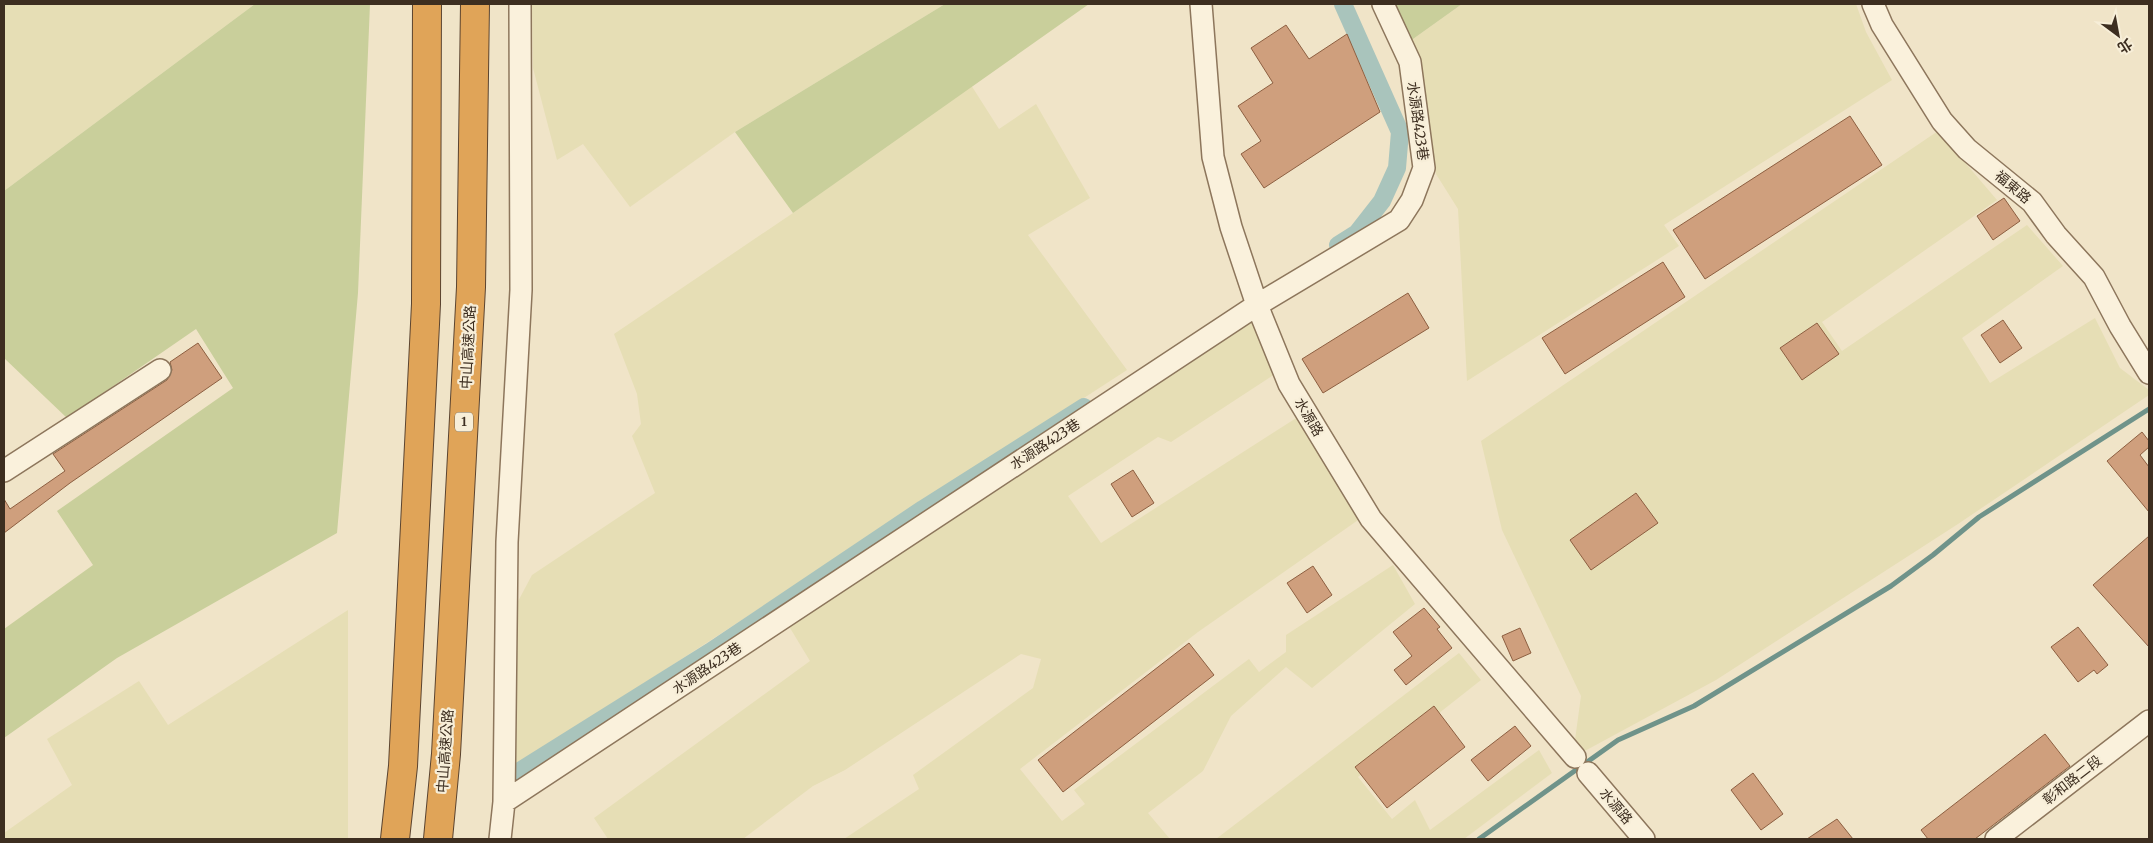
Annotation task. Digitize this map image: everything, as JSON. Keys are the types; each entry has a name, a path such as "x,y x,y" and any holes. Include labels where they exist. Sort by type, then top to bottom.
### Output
{"highway":[{"path":"395,839 403,766 426,304 427,4"},
{"name":"中山高速公路","path":"438,839 446,754 471,287 476,51 475,4"}],"street":[{"path":"500,839 504,802 508,542 521,290 520,4"},
{"name":"水源路","path":"1201,4 1213,157 1231,226 1256,305 1289,384 1371,519 1575,757"},
{"name":"水源路423巷","path":"504,802 1256,305 1399,220 1412,200 1424,168 1410,62 1383,4"},
{"name":"福東路","path":"1873,4 1882,25 1942,121 1967,149 2032,202 2056,235 2094,277 2120,326 2149,372"},
{"path":"4,471 160,370"},
{"name":"彰和路二段","path":"1996,839 2149,721"},
{"name":"水源路","path":"1588,774 1644,839"}],"shaded area":[{"path":"4,4 255,4 4,191"},
{"path":"532,4 945,4 735,132 630,207 583,144 557,160 533,68"},
{"path":"1462,4 1856,4 1866,32 1892,80 1664,225 1679,246 1467,381 1458,209 1436,174 1431,135 1415,78 1399,49"},
{"path":"971,85 999,129 1036,104 1090,198 1028,235 1127,370 509,771 515,607 532,575 655,493 632,436 641,424 637,394 614,334 793,213"},
{"path":"1938,131 1997,200 1822,322 1842,351 2027,225 2063,266 1962,338 1990,383 2095,318 2120,368 2149,390 2149,395 1958,524 1716,680 1581,753 1575,740 1581,696 1502,530 1481,441"},
{"path":"1257,319 1275,374 1171,442 1158,437 1068,496 1101,543 1301,415 1361,518 1198,632 1020,769 1062,821 1085,804 1074,790 1249,659 1259,672 1286,652 1286,635 1393,565 1415,604 1312,688 1286,667 1231,716 1203,771 1148,813 1170,839 844,839 919,789 913,775 1033,688 1041,659 1021,654 845,770 813,786 743,839 608,839 594,818 810,661 787,623"},
{"path":"348,610 348,839 4,839 4,833 72,785 47,739 139,681 168,725"},
{"path":"1459,653 1481,680 1358,777 1392,819 1415,800 1430,830 1539,750 1552,773 1464,839 1216,839"}],"green space":[{"path":"255,4 370,4 358,293 337,533 117,658 4,738 4,629 93,565 57,511 233,388 196,329 67,418 4,358 4,191"},
{"path":"945,4 1089,4 793,213 735,132"},
{"path":"1372,4 1462,4 1399,49"}],"building":[{"path":"1286,25 1309,59 1347,34 1380,112 1264,188 1241,154 1261,141 1238,106 1273,83 1251,48"},
{"path":"1850,116 1882,165 1705,279 1673,230"},
{"path":"2004,198 2020,221 1993,240 1977,216"},
{"path":"1663,262 1685,297 1565,374 1542,338"},
{"path":"1408,293 1429,328 1323,393 1302,359"},
{"path":"2003,320 2022,348 2000,363 1981,335"},
{"path":"1817,323 1839,354 1802,380 1780,348"},
{"path":"198,343 222,378 70,483 4,533 4,499 10,509 65,471 53,454 167,380 172,370 170,362"},
{"path":"2142,432 2149,441 2149,447 2140,455 2149,467 2149,512 2107,461"},
{"path":"1133,470 1154,503 1132,517 1111,484"},
{"path":"1636,493 1658,523 1591,570 1570,540"},
{"path":"2149,536 2149,647 2093,585"},
{"path":"1313,566 1332,595 1307,613 1287,583"},
{"path":"1424,608 1440,627 1437,629 1452,648 1406,685 1394,670 1412,656 1393,632"},
{"path":"2078,627 2108,665 2097,674 2094,670 2078,682 2051,647"},
{"path":"1520,628 1531,653 1513,661 1502,636"},
{"path":"1189,643 1214,675 1063,792 1038,760"},
{"path":"1434,706 1465,747 1387,808 1355,767"},
{"path":"1515,726 1531,746 1488,781 1471,760"},
{"path":"2045,734 2070,766 1975,839 1928,839 1921,830"},
{"path":"1753,773 1783,814 1761,830 1731,790"},
{"path":"1837,819 1853,839 1807,839"}],"waterway":[{"path":"1338,245 1357,233 1382,201 1397,168 1400,132 1343,4"},
{"path":"507,779 710,652 923,509 1084,407"},
{"path":"1479,839 1618,740 1694,706 1891,586 1933,555 1979,517 2149,409"}]}
